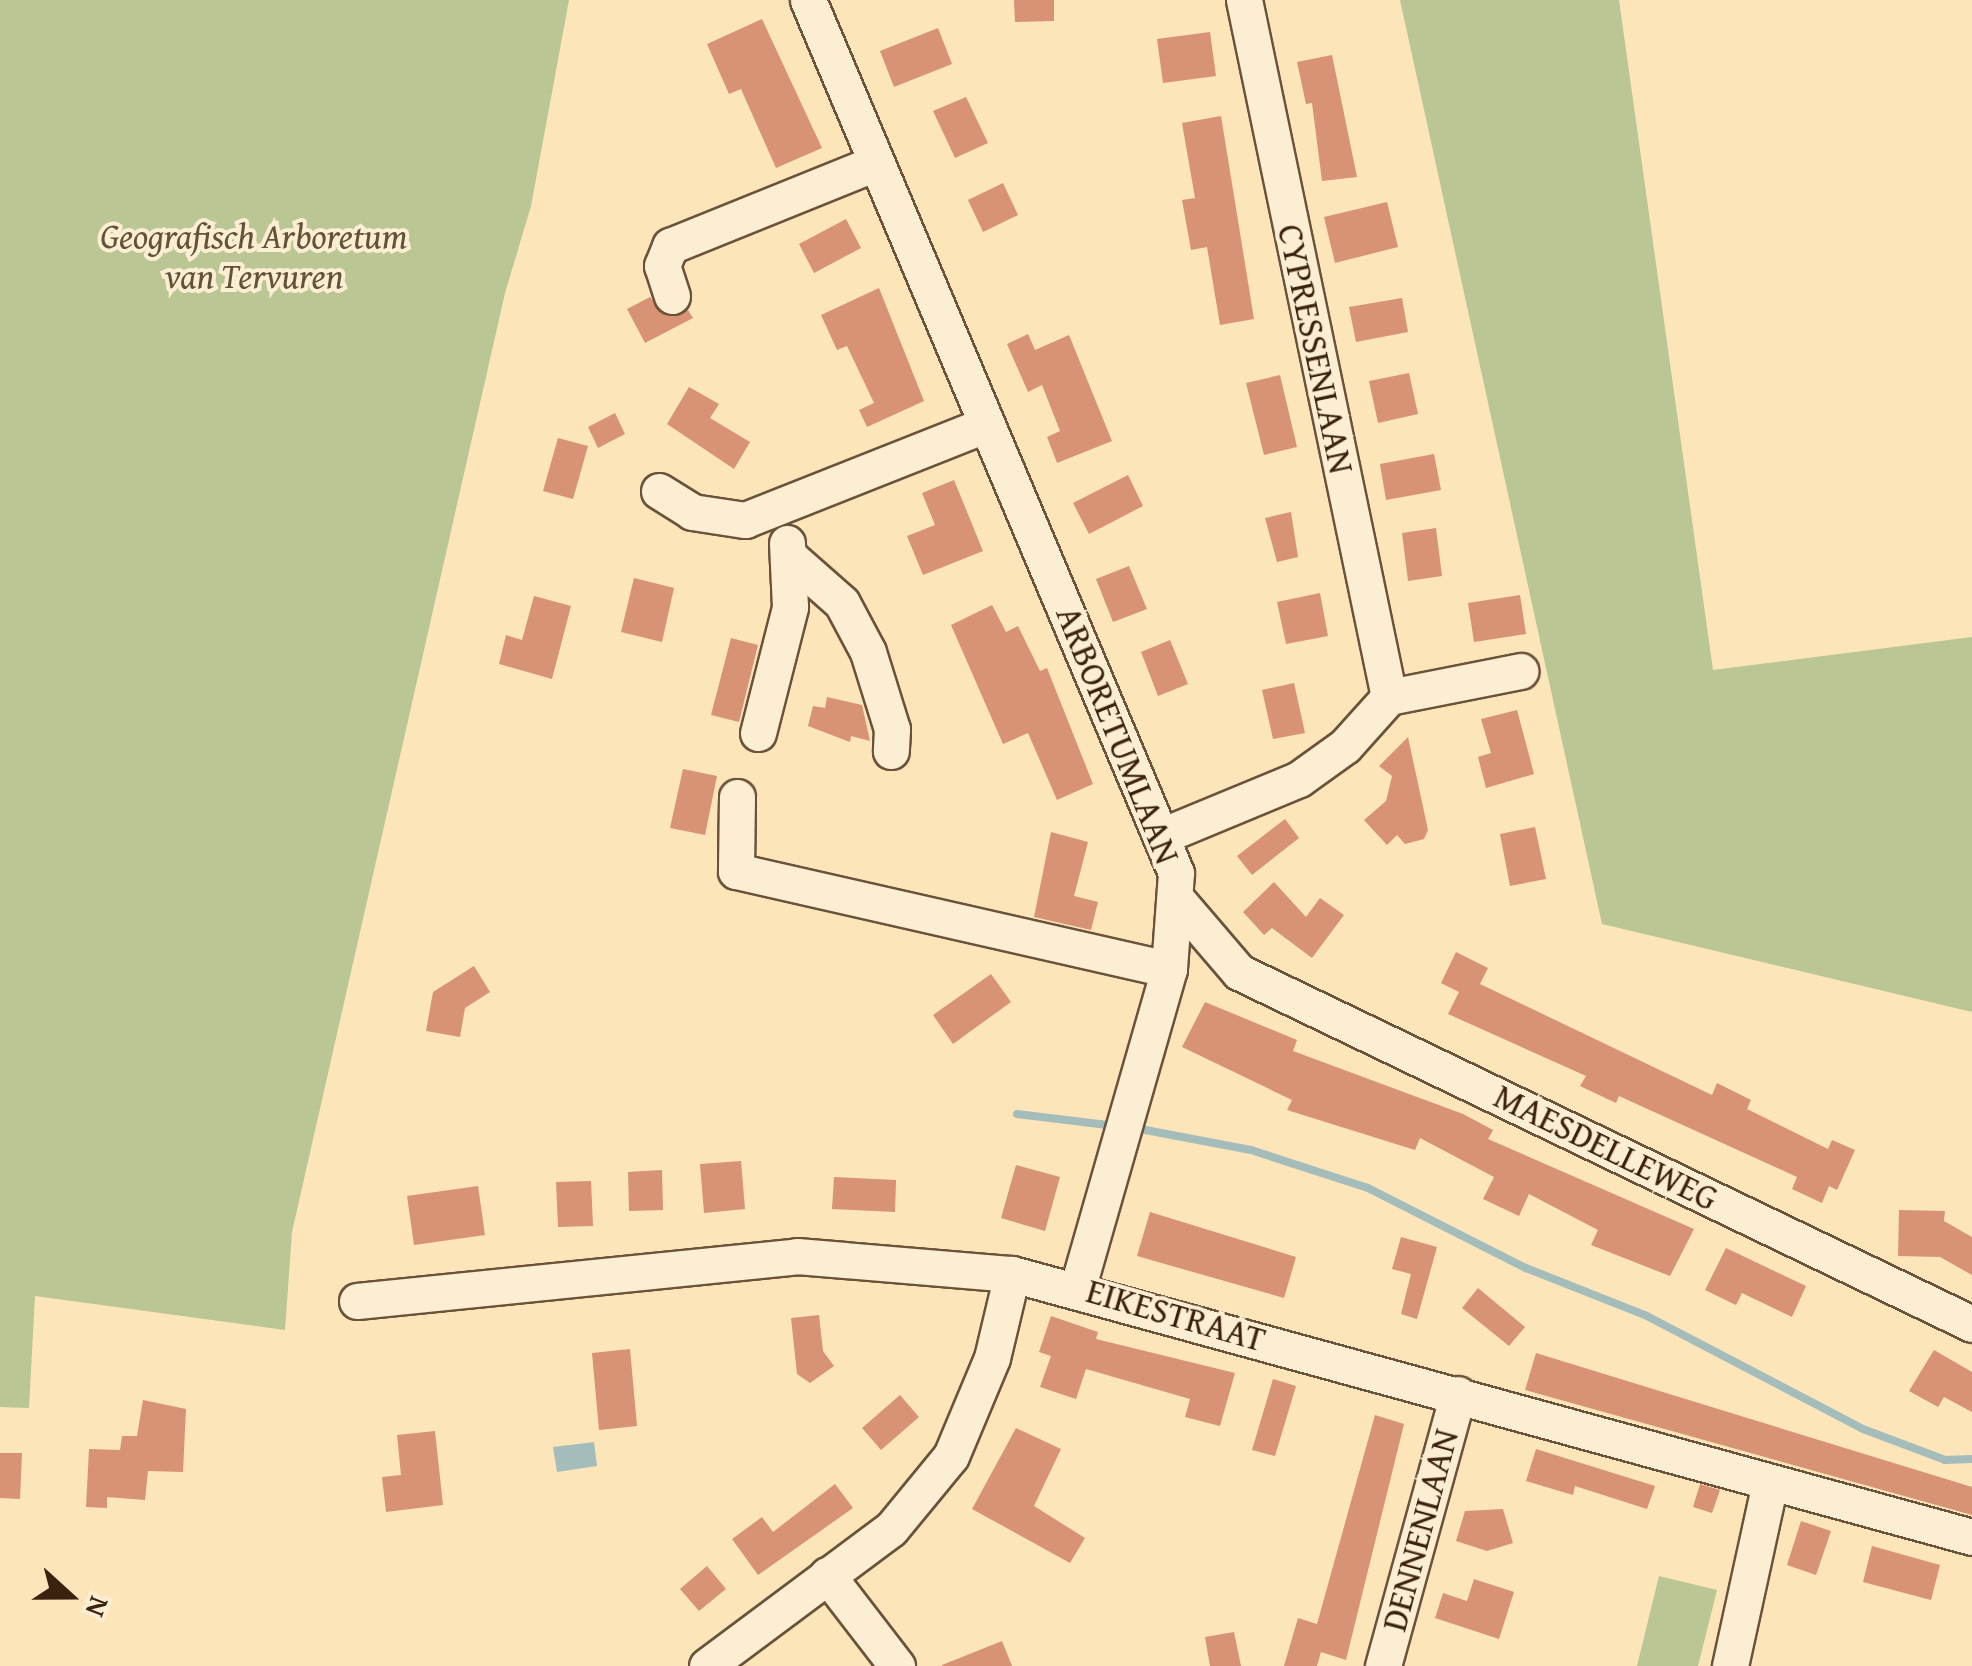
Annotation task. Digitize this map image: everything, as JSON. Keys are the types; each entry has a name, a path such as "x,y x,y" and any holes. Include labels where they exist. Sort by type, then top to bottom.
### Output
{"street":[{"name":"ARBORETUMLAAN","path":"808,0 1164,835 1179,902 1166,978 1078,1287"},
{"name":"CYPRESSENLAAN","path":"1244,0 1389,697"},
{"path":"672,296 662,266 670,246 875,163"},
{"path":"658,490 714,518 778,512 987,424"},
{"path":"758,733 790,607 790,556 778,512"},
{"path":"790,556 842,603 868,652 892,729 891,752"},
{"path":"1164,835 1300,779 1345,746 1389,697 1520,671"},
{"path":"737,796 736,871 1166,978"},
{"name":"MAESDELLEWEG","path":"1179,902 1239,972 1972,1324"},
{"name":"MAESDELLEWEG","path":"1166,978 1239,972"},
{"name":"EIKESTRAAT","path":"357,1301 797,1256 1012,1274 1078,1287 1972,1537"},
{"path":"706,1666 891,1529 952,1456 992,1358 1012,1274"},
{"name":"DENNENLAAN","path":"1383,1666 1458,1394"},
{"path":"1730,1666 1770,1482"},
{"path":"826,1574 897,1666"}],"green space":[{"name":"Geografisch Arboretum van Tervuren","path":"0,0 569,0 531,206 505,293 292,1232 285,1330 35,1296 29,1408 0,1407"},
{"path":"1400,0 1619,0 1713,670 1972,637 1972,1012 1602,924"},
{"path":"1659,1576 1717,1590 1698,1666 1637,1666"}],"water":[{"path":"594,1442 597,1466 557,1472 553,1447"}],"building":[{"path":"1014,0 1054,0 1054,21 1015,22"},
{"path":"762,19 822,148 776,168 741,89 729,94 707,44"},
{"path":"938,28 952,64 894,87 880,51"},
{"path":"1210,32 1216,76 1163,83 1157,39"},
{"path":"1332,55 1357,177 1322,181 1312,103 1306,104 1297,62"},
{"path":"966,97 988,143 955,158 933,111"},
{"path":"1221,116 1254,319 1220,325 1207,247 1191,250 1182,200 1195,198 1182,123"},
{"path":"1003,183 1018,215 983,232 968,200"},
{"path":"1387,202 1398,247 1335,263 1324,217"},
{"path":"846,219 861,248 814,273 799,244"},
{"path":"879,288 924,401 867,427 859,410 874,403 847,346 837,350 821,315"},
{"path":"650,297 667,316 688,310 693,318 645,343 627,309"},
{"path":"1402,298 1408,332 1356,342 1349,307"},
{"path":"1028,334 1035,350 1069,335 1112,441 1057,463 1047,437 1060,431 1042,385 1028,392 1007,344"},
{"path":"1409,373 1418,414 1378,423 1369,381"},
{"path":"1280,375 1297,447 1264,455 1246,383"},
{"path":"689,387 719,404 710,418 750,442 734,469 667,424"},
{"path":"615,413 625,434 598,448 588,427"},
{"path":"558,438 588,446 573,499 543,491"},
{"path":"1434,454 1441,490 1386,500 1380,464"},
{"path":"1128,475 1143,506 1089,534 1073,503"},
{"path":"954,480 983,551 923,575 907,536 935,525 922,493"},
{"path":"1291,512 1298,557 1277,562 1265,518"},
{"path":"1436,528 1442,576 1408,581 1402,533"},
{"path":"1129,566 1147,609 1113,622 1096,579"},
{"path":"634,578 674,588 662,642 621,632"},
{"path":"1320,593 1328,636 1286,644 1277,602"},
{"path":"1520,595 1526,634 1474,642 1468,603"},
{"path":"534,596 571,606 552,679 499,664 506,635 522,640"},
{"path":"992,605 1006,632 1018,626 1040,671 1047,668 1093,784 1057,800 1028,733 1003,744 951,625"},
{"path":"731,638 758,645 739,722 711,715"},
{"path":"1170,640 1188,684 1158,696 1141,652"},
{"path":"1294,683 1305,733 1273,739 1262,690"},
{"path":"827,697 862,705 870,741 851,736 850,742 808,726 813,706 825,708"},
{"path":"1517,710 1534,774 1486,788 1478,757 1491,753 1481,719"},
{"path":"1408,737 1428,830 1424,839 1405,844 1397,835 1387,845 1364,820 1386,801 1392,776 1379,766"},
{"path":"683,769 717,776 705,835 670,828"},
{"path":"1285,819 1299,838 1252,875 1237,856"},
{"path":"1535,827 1546,879 1510,886 1500,834"},
{"path":"1051,832 1088,842 1074,896 1098,902 1091,930 1034,917"},
{"path":"1274,882 1306,917 1320,898 1344,915 1312,958 1272,928 1264,935 1243,912"},
{"path":"1456,952 1488,968 1480,984 1712,1095 1717,1083 1751,1100 1747,1109 1828,1149 1832,1140 1855,1150 1837,1190 1829,1186 1822,1203 1792,1189 1797,1177 1619,1096 1616,1103 1580,1086 1586,1076 1448,1014 1459,992 1441,983"},
{"path":"474,966 490,992 465,1008 460,1037 426,1031 433,992"},
{"path":"991,974 1011,1002 953,1044 933,1015"},
{"path":"1205,1002 1297,1040 1293,1051 1463,1114 1493,1130 1488,1139 1694,1229 1670,1276 1591,1245 1598,1230 1529,1194 1519,1216 1483,1199 1494,1177 1420,1138 1415,1150 1287,1110 1292,1100 1182,1047"},
{"path":"741,1161 745,1209 704,1213 700,1164"},
{"path":"1016,1165 1060,1177 1045,1231 1001,1218"},
{"path":"662,1170 663,1210 629,1211 628,1172"},
{"path":"834,1177 896,1180 895,1212 832,1209"},
{"path":"591,1181 593,1226 558,1227 556,1182"},
{"path":"478,1186 485,1235 414,1245 407,1196"},
{"path":"1899,1210 1945,1211 1944,1221 1972,1237 1972,1275 1940,1257 1898,1256"},
{"path":"1150,1212 1296,1257 1284,1298 1137,1256"},
{"path":"1401,1237 1437,1247 1417,1319 1401,1314 1411,1274 1392,1269"},
{"path":"1726,1248 1806,1286 1792,1317 1742,1293 1736,1305 1705,1290"},
{"path":"1478,1288 1525,1327 1509,1346 1462,1308"},
{"path":"819,1315 823,1351 834,1366 810,1383 797,1374 791,1318"},
{"path":"1051,1316 1098,1332 1096,1339 1235,1373 1220,1426 1185,1417 1190,1399 1086,1369 1076,1399 1040,1387 1051,1356 1039,1352"},
{"path":"630,1349 637,1426 599,1430 592,1353"},
{"path":"1934,1350 1972,1372 1972,1412 1944,1397 1938,1407 1909,1391"},
{"path":"1536,1353 1972,1487 1972,1515 1525,1390"},
{"path":"1273,1379 1296,1386 1275,1456 1252,1450"},
{"path":"900,1395 919,1417 881,1450 862,1428"},
{"path":"143,1400 186,1409 183,1472 148,1471 145,1500 107,1497 107,1508 86,1507 89,1449 120,1450 122,1436 137,1436"},
{"path":"1375,1415 1404,1424 1346,1660 1321,1652 1317,1666 1284,1666 1298,1618 1317,1624"},
{"path":"1016,1428 1061,1449 1034,1506 1085,1538 1070,1563 972,1509"},
{"path":"435,1431 443,1505 386,1512 382,1477 401,1475 397,1435"},
{"path":"1536,1449 1655,1486 1647,1509 1575,1486 1573,1495 1526,1481"},
{"path":"0,1453 22,1453 20,1499 0,1498"},
{"path":"835,1484 853,1508 758,1575 732,1539 762,1517 773,1532"},
{"path":"1700,1484 1720,1490 1712,1513 1693,1507"},
{"path":"1503,1509 1513,1543 1487,1551 1456,1541 1465,1511"},
{"path":"1801,1521 1831,1531 1816,1575 1787,1565"},
{"path":"1872,1546 1940,1565 1931,1600 1863,1582"},
{"path":"707,1566 726,1589 699,1611 680,1589"},
{"path":"1474,1579 1514,1592 1499,1639 1435,1618 1443,1593 1467,1601"},
{"path":"1234,1632 1241,1666 1210,1666 1205,1637"},
{"path":"1002,1641 1012,1666 942,1666 942,1665"}],"waterway":[{"path":"1017,1114 1107,1125"},
{"path":"1140,1129 1251,1150 1368,1188 1526,1268 1645,1315 1863,1429 1945,1460 1972,1459"}]}
